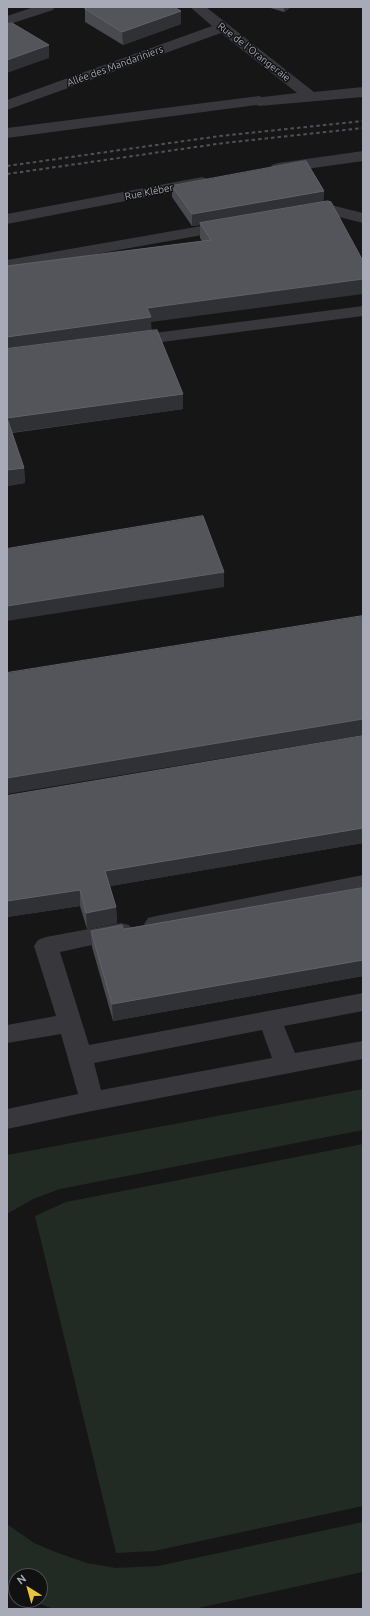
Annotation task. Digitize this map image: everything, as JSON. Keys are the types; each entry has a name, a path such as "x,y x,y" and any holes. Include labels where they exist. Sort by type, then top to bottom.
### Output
{"street":[{"path":"7,22 48,7"},
{"name":"Rue de l'Orangeraie","path":"197,7 310,96"},
{"name":"Allée des Mandariniers","path":"7,105 223,27"},
{"path":"7,133 259,100 362,91"},
{"path":"262,171 363,156"},
{"name":"Rue Kléber","path":"7,219 216,180"},
{"path":"288,216 327,209 363,219"},
{"path":"7,265 242,224"},
{"path":"118,343 363,311"},
{"path":"92,1101 80,1056 46,946 363,883"},
{"path":"80,1056 363,1002"},
{"path":"270,1020 287,1064"},
{"path":"7,1034 70,1023"},
{"path":"7,1119 92,1101 363,1050"}],"shaded area":[{"path":"363,1089 363,1130 60,1189 33,1199 7,1214 7,1155"},
{"path":"363,1144 363,1506 154,1551 116,1553 35,1216 66,1202"},
{"path":"363,1522 363,1572 194,1609 54,1609 48,1607 48,1568 8,1568 7,1588 7,1524 34,1543 87,1563 116,1568 158,1566"}],"building":[{"path":"91,7 174,7 181,11 122,32 85,9"},
{"path":"12,23 49,45 7,60 7,24"},
{"path":"306,161 324,191 192,214 172,186"},
{"path":"328,201 331,202 363,261 363,279 147,308 151,317 7,337 7,266 211,240 200,223"},
{"path":"157,330 183,394 7,418 7,349"},
{"path":"7,418 24,468 7,470"},
{"path":"203,516 224,572 7,606 7,549"},
{"path":"363,616 363,719 7,778 7,673"},
{"path":"363,736 363,828 105,871 116,907 86,913 80,890 7,901 7,796"},
{"path":"363,888 363,960 112,1004 91,931 122,925 123,929"}],"railway":[{"path":"7,166 220,136 363,121"},
{"path":"7,174 224,143 363,128"}]}
